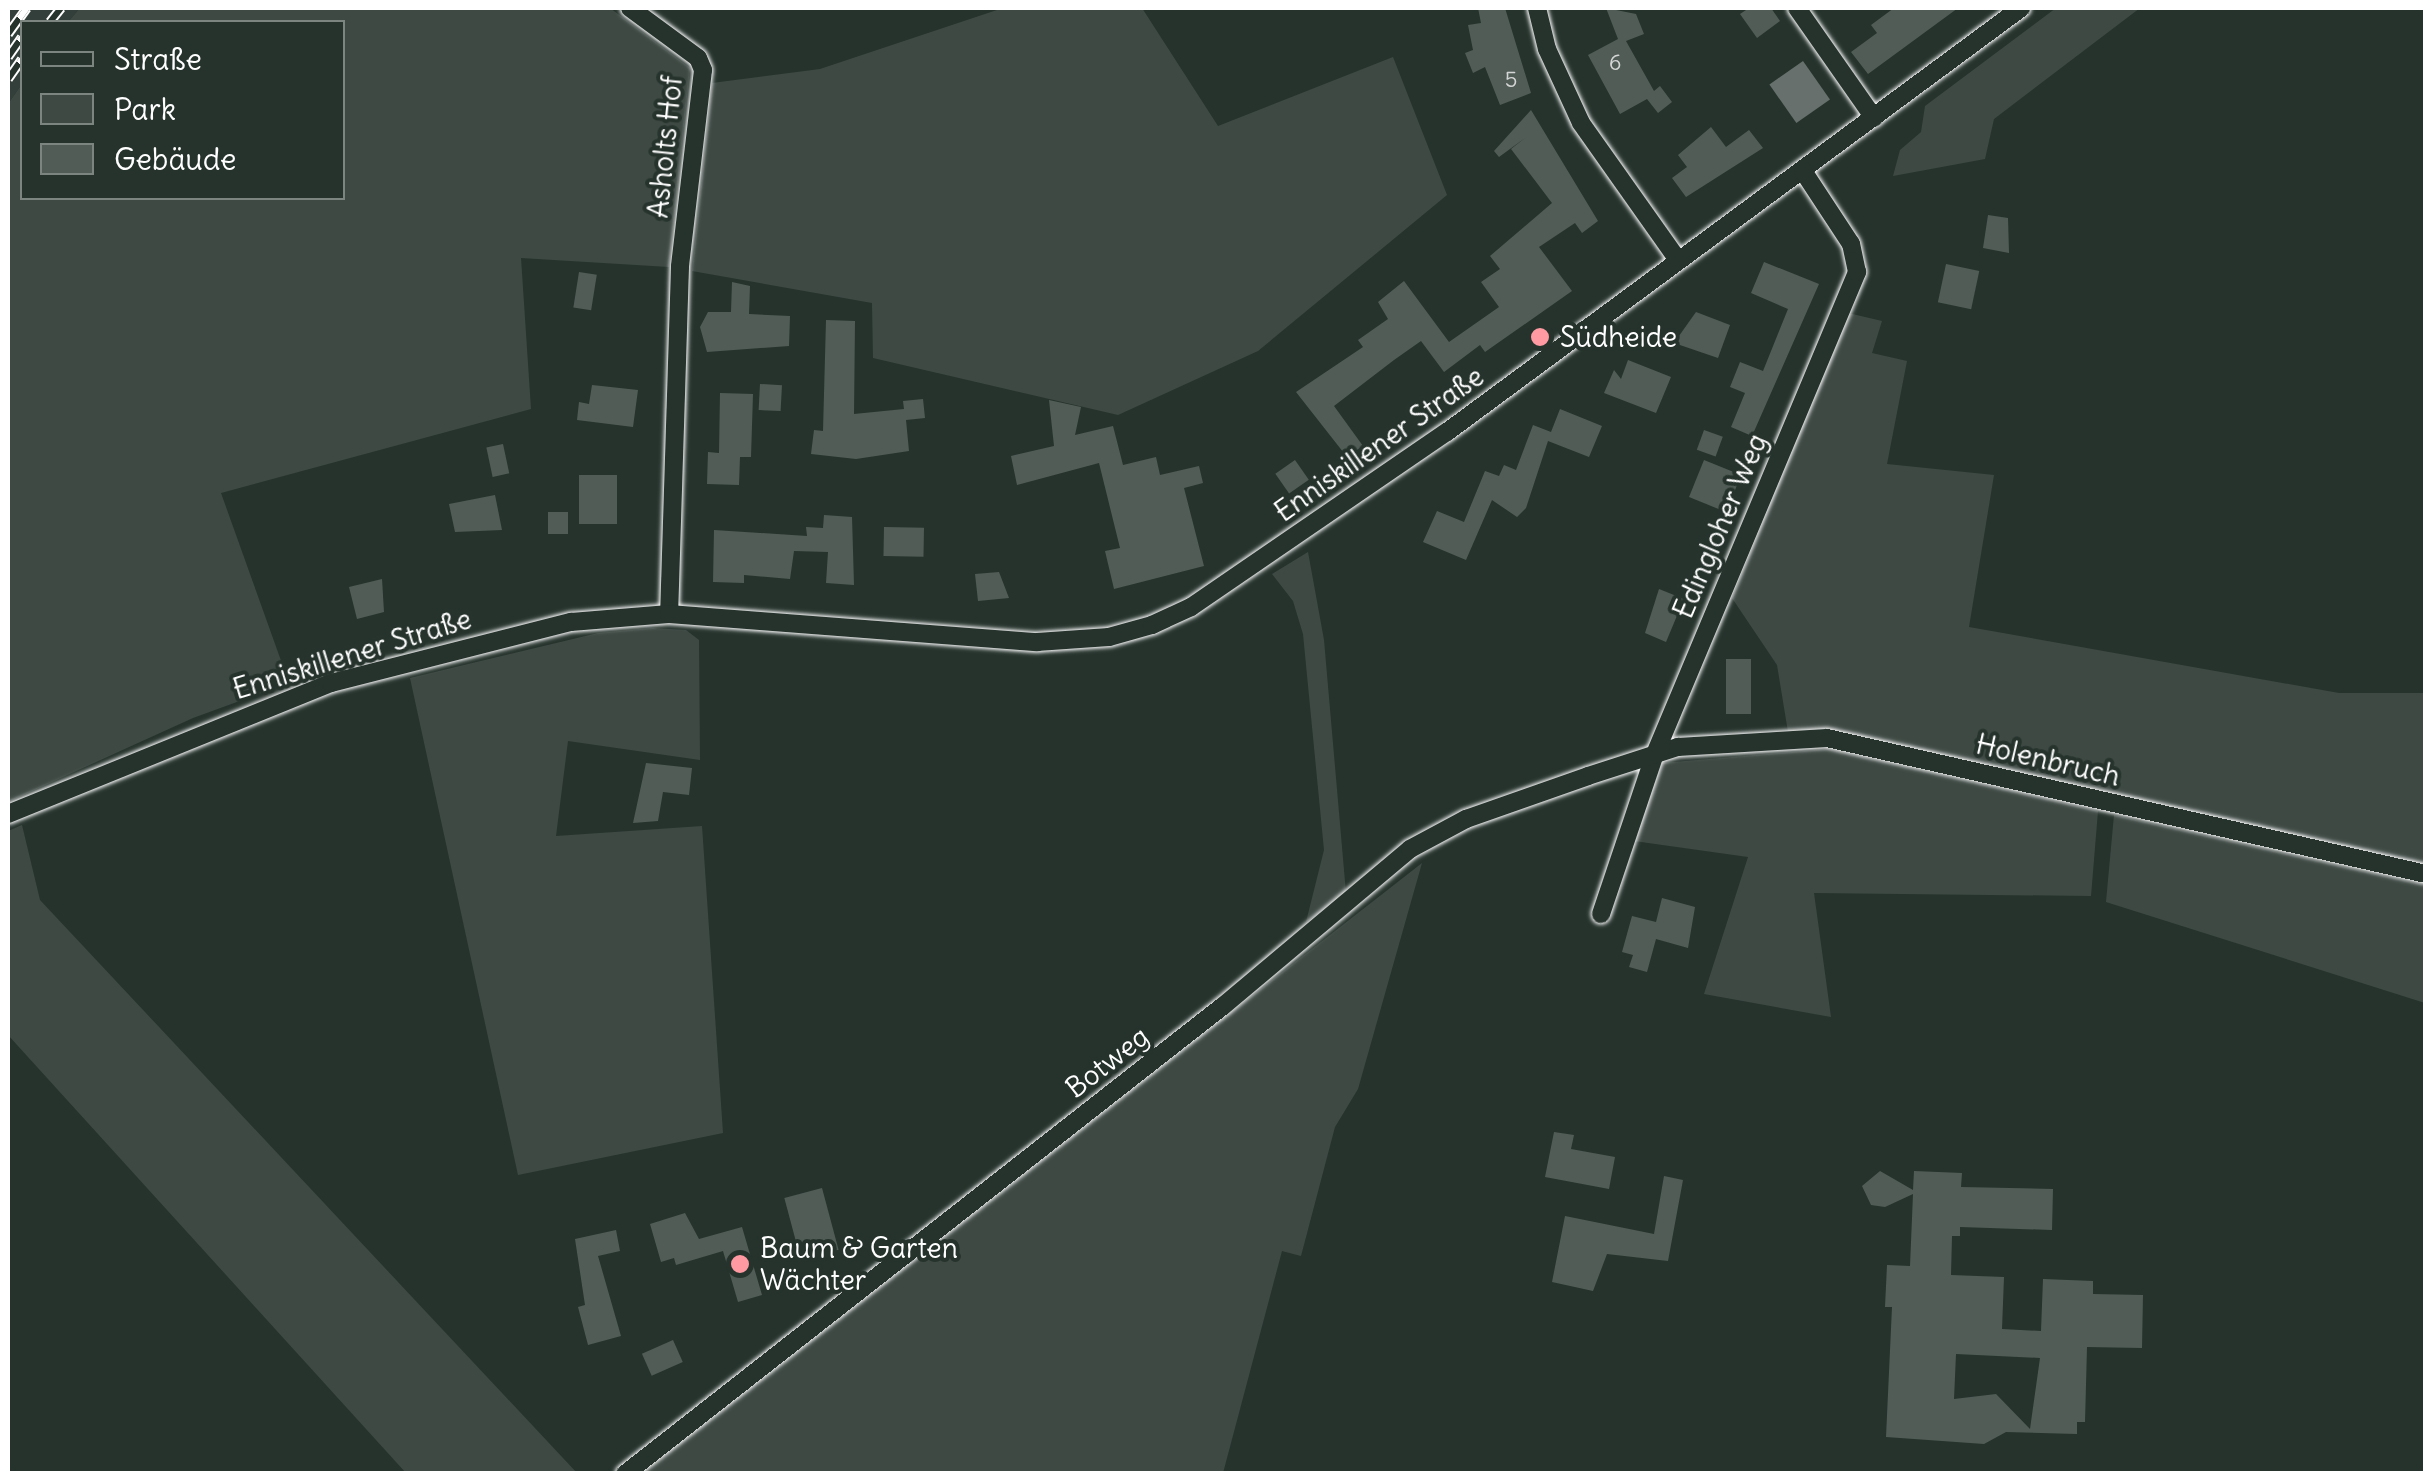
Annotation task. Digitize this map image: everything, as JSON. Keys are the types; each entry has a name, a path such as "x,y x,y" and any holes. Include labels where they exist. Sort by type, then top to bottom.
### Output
{"street":[{"name":"Asholts Hof","path":"630,8 698,58 702,70 680,267 669,614"},
{"path":"1537,8 1547,49 1581,123 1678,260"},
{"path":"1797,8 1874,118"},
{"name":"Enniskillener Straße","path":"8,814 331,683 571,622 669,614 1037,642 1108,637 1152,626 1299,536 1803,172 2022,8"},
{"name":"Edingloher Weg","path":"1601,914 1655,754 1857,272 1851,244 1803,172"},
{"name":"Holenbruch","path":"1655,754 1828,738 2426,874"},
{"name":"Botweg","path":"625,1474 1223,1006 1410,848 1500,805 1655,754"}],"shaded area":[{"path":"8,8 80,8 70,20 20,20 20,87 8,104"},
{"path":"1803,61 1830,100 1796,123 1769,85"}],"green space":[{"path":"80,8 610,8 690,68 669,267 521,258 531,409 221,493 289,683 193,718 8,802 8,104 20,87 20,200 345,200 345,20 70,20"},
{"path":"1003,8 1142,8 1218,126 1393,57 1447,195 1258,351 1118,415 873,358 872,303 692,271 712,83 820,69"},
{"path":"2056,8 2140,8 1994,119 1985,159 1893,176 1900,150 1921,132 1925,106"},
{"path":"1848,313 1882,321 1872,353 1907,361 1887,464 1994,475 1969,627 2339,693 2425,693 2425,866 1788,732 1777,665 1732,598"},
{"path":"1308,552 1324,640 1346,893 1306,922 1324,850 1303,634 1293,601 1272,574"},
{"path":"653,628 686,630 699,640 700,760 568,741 556,836 702,826 723,1133 518,1175 410,678 598,633"},
{"path":"1828,749 2098,811 2091,896 1814,893 1831,1017 1704,994 1748,857 1634,841 1662,763"},
{"path":"2114,815 2425,885 2425,1003 2106,902"},
{"path":"22,825 40,900 577,1473 406,1473 8,1035 8,831"},
{"path":"1422,863 1358,1089 1335,1127 1301,1256 1282,1251 1223,1473 642,1473"}],"building":[{"path":"1478,8 1505,8 1531,93 1500,105 1485,67 1473,73 1465,53 1473,50 1468,25 1481,23"},
{"path":"1606,8 1636,14 1644,34 1626,41 1654,91 1660,86 1672,102 1658,113 1647,99 1620,114 1588,55 1618,39"},
{"path":"1749,8 1771,8 1780,21 1757,38 1740,14"},
{"path":"1894,8 1958,8 1868,74 1851,52 1877,33 1871,25"},
{"path":"1531,110 1598,221 1582,233 1575,223 1539,247 1572,291 1485,352 1480,345 1444,372 1421,341 1394,360 1334,406 1363,446 1347,457 1296,392 1363,347 1358,340 1388,319 1378,302 1404,281 1449,342 1499,307 1481,282 1500,269 1490,256 1552,203 1511,149 1525,138 1499,157 1494,151"},
{"path":"1711,127 1726,147 1749,130 1763,148 1686,197 1672,178 1687,167 1678,155"},
{"path":"1988,215 2008,218 2009,253 1983,248"},
{"path":"1764,262 1819,284 1752,436 1731,427 1745,393 1730,387 1740,362 1763,371 1788,309 1751,293"},
{"path":"1946,264 1979,271 1971,309 1938,302"},
{"path":"579,272 597,275 591,310 573,308"},
{"path":"732,282 750,286 749,314 790,316 789,346 707,352 700,327 708,312 731,312"},
{"path":"1696,312 1730,325 1718,358 1674,343"},
{"path":"826,320 855,321 854,414 904,409 903,401 923,399 925,418 906,420 909,451 856,459 811,454 814,430 823,431"},
{"path":"1628,360 1671,377 1656,413 1604,393 1614,370 1621,379"},
{"path":"760,384 782,385 781,411 759,410"},
{"path":"592,385 638,390 633,427 577,420 579,402 589,404"},
{"path":"720,393 753,394 751,457 740,457 739,485 707,484 708,452 719,453"},
{"path":"1049,400 1081,407 1075,435 1113,426 1123,465 1156,457 1160,475 1199,466 1203,483 1184,488 1204,566 1114,589 1105,551 1120,548 1099,463 1017,485 1011,456 1054,446"},
{"path":"1560,409 1602,426 1589,457 1548,441 1526,508 1517,517 1492,500 1466,560 1423,542 1437,511 1464,522 1485,471 1499,476 1504,465 1516,470 1533,425 1551,432"},
{"path":"1704,430 1723,437 1716,457 1697,450"},
{"path":"503,444 509,473 493,477 486,448"},
{"path":"1295,460 1309,480 1289,493 1275,474"},
{"path":"1704,460 1741,475 1726,512 1689,497"},
{"path":"579,475 617,475 617,524 579,524"},
{"path":"495,495 502,530 455,532 449,504"},
{"path":"548,512 568,512 568,534 548,534"},
{"path":"824,515 852,517 854,585 826,583 828,552 794,551 790,579 744,575 744,583 713,582 714,530 807,536 806,527 823,528"},
{"path":"884,527 924,528 923,557 883,556"},
{"path":"999,572 1009,598 978,601 975,574"},
{"path":"382,579 384,612 357,619 349,587"},
{"path":"1659,589 1684,599 1666,642 1645,633"},
{"path":"1726,659 1751,659 1751,714 1726,714"},
{"path":"646,763 692,768 689,795 663,792 658,821 633,823"},
{"path":"1662,898 1695,907 1688,948 1656,939 1647,972 1629,967 1633,955 1622,952 1632,916 1656,922"},
{"path":"1554,1132 1574,1135 1571,1149 1615,1157 1609,1189 1545,1177"},
{"path":"1880,1171 1913,1190 1914,1171 1962,1173 1961,1187 2053,1189 2052,1230 1960,1227 1960,1236 1952,1236 1951,1275 2004,1277 2002,1329 2041,1331 2043,1279 2093,1281 2093,1294 2143,1295 2142,1348 2087,1347 2085,1422 2077,1422 2077,1434 2006,1432 1984,1444 1886,1437 1892,1307 1885,1307 1887,1265 1910,1266 1913,1194 1885,1207 1871,1205 1862,1186","holes":["1956,1354 2040,1358 2030,1429 1996,1394 1954,1399"]},
{"path":"1664,1176 1683,1180 1668,1261 1607,1254 1593,1291 1552,1282 1565,1216 1654,1234"},
{"path":"822,1188 839,1250 801,1260 784,1198"},
{"path":"685,1213 699,1239 742,1227 762,1295 738,1302 723,1251 676,1265 674,1258 661,1262 650,1224"},
{"path":"616,1230 620,1251 598,1256 621,1336 588,1345 578,1307 585,1305 575,1239"},
{"path":"673,1340 683,1362 652,1376 642,1354"}],"railway":[{"path":"8,34 27,8"},
{"path":"52,20 61,8"},
{"path":"8,57 20,40"},
{"path":"8,79 20,62"}],"place":[{"name":"Südheide","path":"1540,337"},
{"name":"Baum & Garten Wächter","path":"740,1264"}]}
